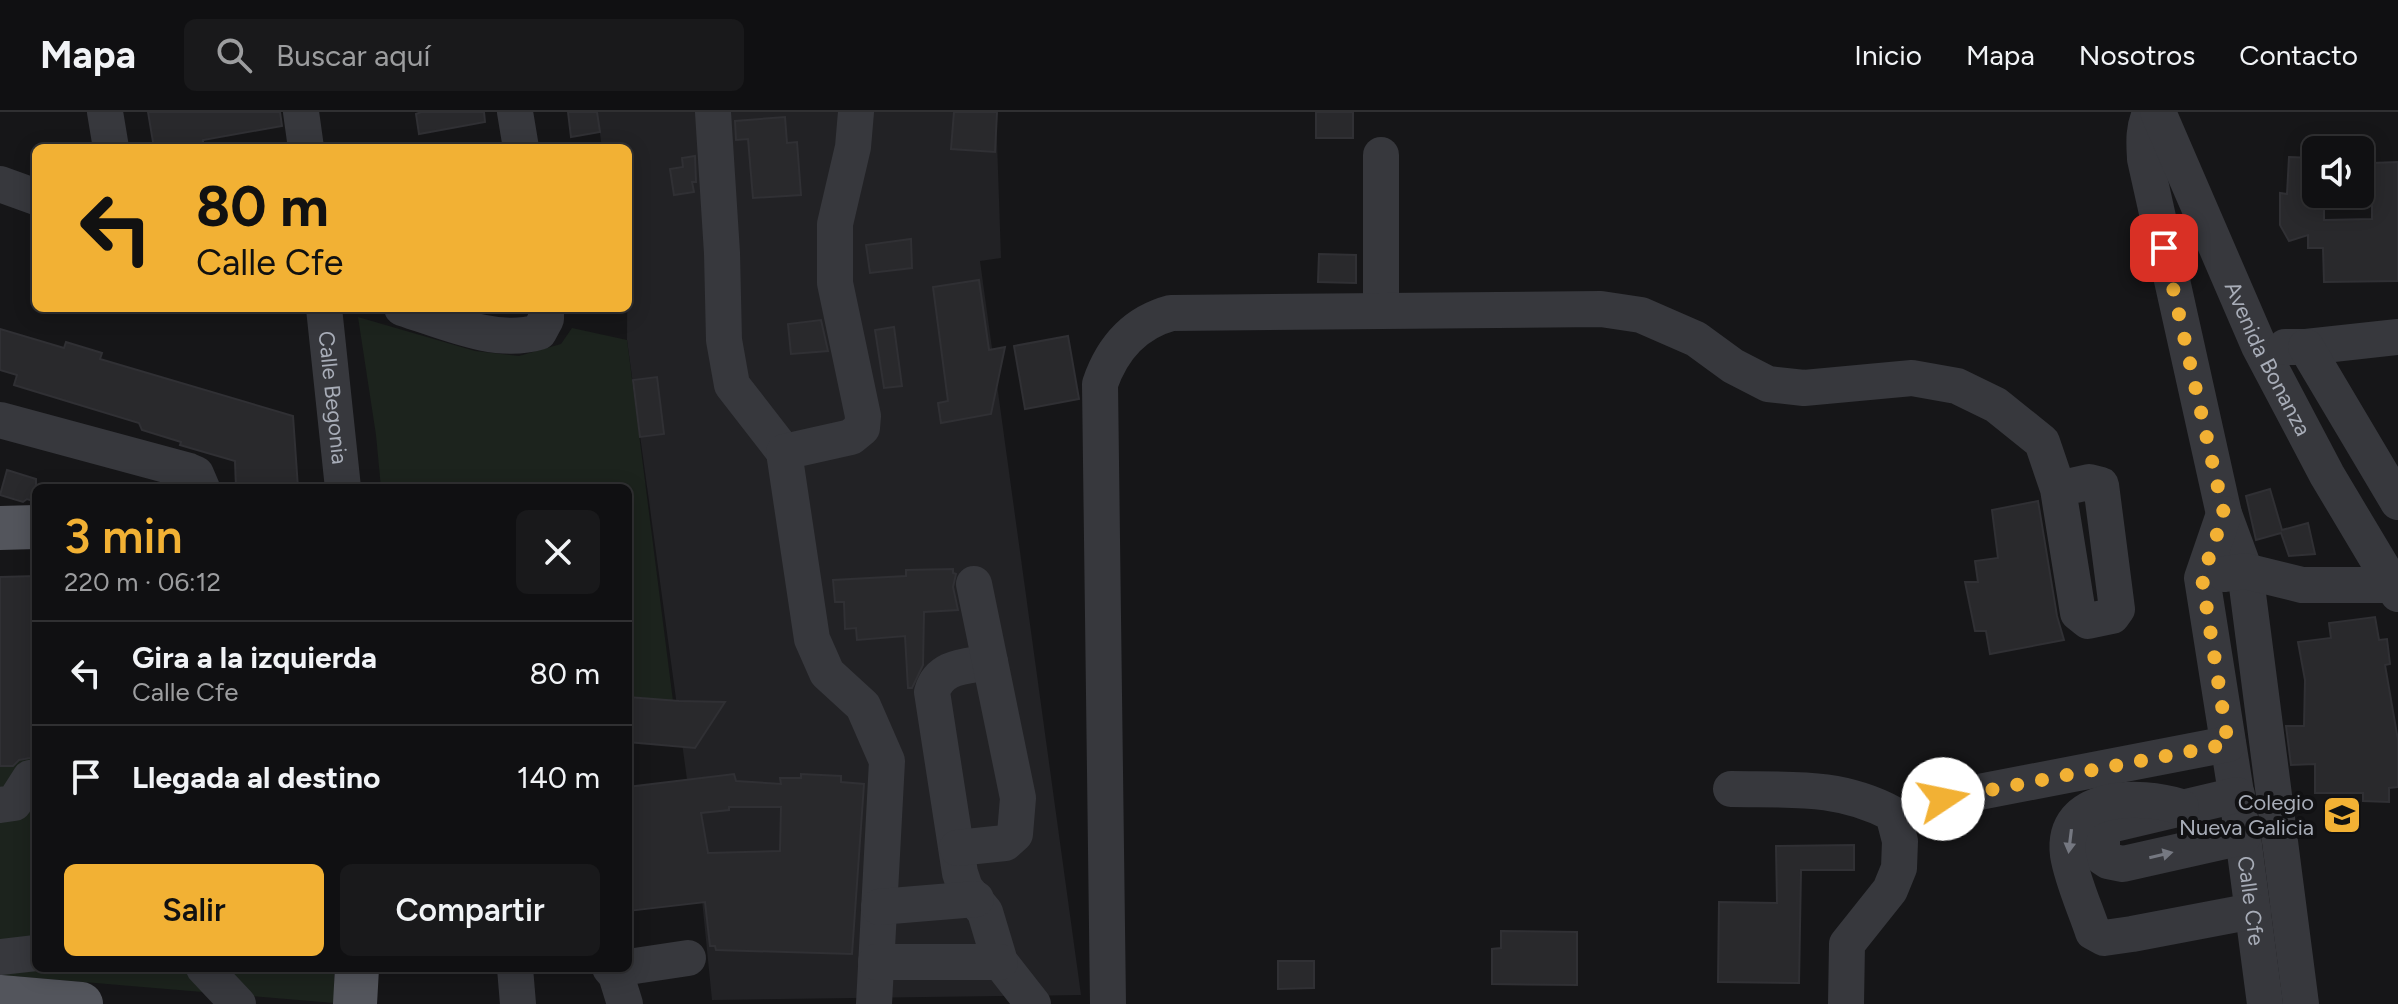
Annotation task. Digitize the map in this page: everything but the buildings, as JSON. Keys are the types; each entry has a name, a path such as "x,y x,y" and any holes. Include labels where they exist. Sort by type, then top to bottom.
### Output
{"main road":[{"path":"0,528 32,527"},
{"path":"355,1004 357,972"},
{"path":"0,997 81,1004"}],"street":[{"path":"105,112 110,144"},
{"path":"301,112 305,144"},
{"path":"515,112 520,144"},
{"path":"713,112 724,340 732,385 784,452 812,639 827,673 863,706 887,761 874,1004"},
{"path":"784,452 851,437 862,428 863,416 835,283 835,224 853,147 856,112"},
{"name":"Calle Cfe","path":"2151,112 2147,119 2145,159 2224,514 2245,571 2301,1004"},
{"name":"Avenida Bonanza","path":"2158,112 2259,346 2327,475 2396,588"},
{"path":"1381,155 1381,311"},
{"path":"0,184 32,196"},
{"path":"1108,1004 1100,384 1109,360 1126,338 1153,318 1171,313 1601,309 1641,315 1696,339 1733,366 1768,384 1804,388 1912,378 1957,386 1996,405 2042,442 2058,489"},
{"name":"Calle Begonia","path":"324,312 343,484"},
{"path":"416,312 488,333 524,336 543,320"},
{"path":"2259,346 2306,347 2398,337"},
{"path":"2306,347 2398,502"},
{"path":"0,420 189,471 201,484"},
{"name":"Calle Cfe","path":"2224,514 2202,578 2237,795 2265,1004"},
{"path":"2202,578 2245,571 2302,585 2396,588"},
{"path":"957,848 1005,843 1015,834 1018,798 974,584"},
{"path":"990,662 945,672 936,679 932,692 960,873 965,888 985,912 1000,962 1033,1004"},
{"path":"1943,799 2228,744"},
{"path":"0,805 14,803 32,778"},
{"path":"1731,789 1822,790 1881,807 1893,814 1900,841 1899,868 1890,890 1847,944 1846,1004"},
{"path":"2237,795 2110,825 2102,831 2102,857 2123,864 2243,837"},
{"path":"2181,807 2119,800 2091,808 2075,819 2069,834 2068,855 2093,932 2104,938 2253,911"},
{"path":"879,907 976,899"},
{"path":"2258,953 2294,948"},
{"path":"0,957 32,953"},
{"path":"632,966 688,958"},
{"path":"876,962 1000,962"},
{"path":"208,972 238,1004"},
{"path":"515,972 518,1004"},
{"path":"614,972 625,1004"}],"shaded area":[{"path":"597,112 996,112 1001,258 980,261 1081,995 712,1000 698,860 627,340 627,312 632,312 632,144 601,144"},
{"path":"358,317 475,351 519,356 561,344 572,328 627,340 673,701 632,696 632,484 381,484"},
{"path":"32,577 32,972 334,972 334,1003 0,975 0,578"}],"place":[{"name":"Colegio Nueva Galicia","path":"2342,815"}],"route":[{"path":"1943,799 2228,744 2202,578 2224,514 2164,248"}]}
